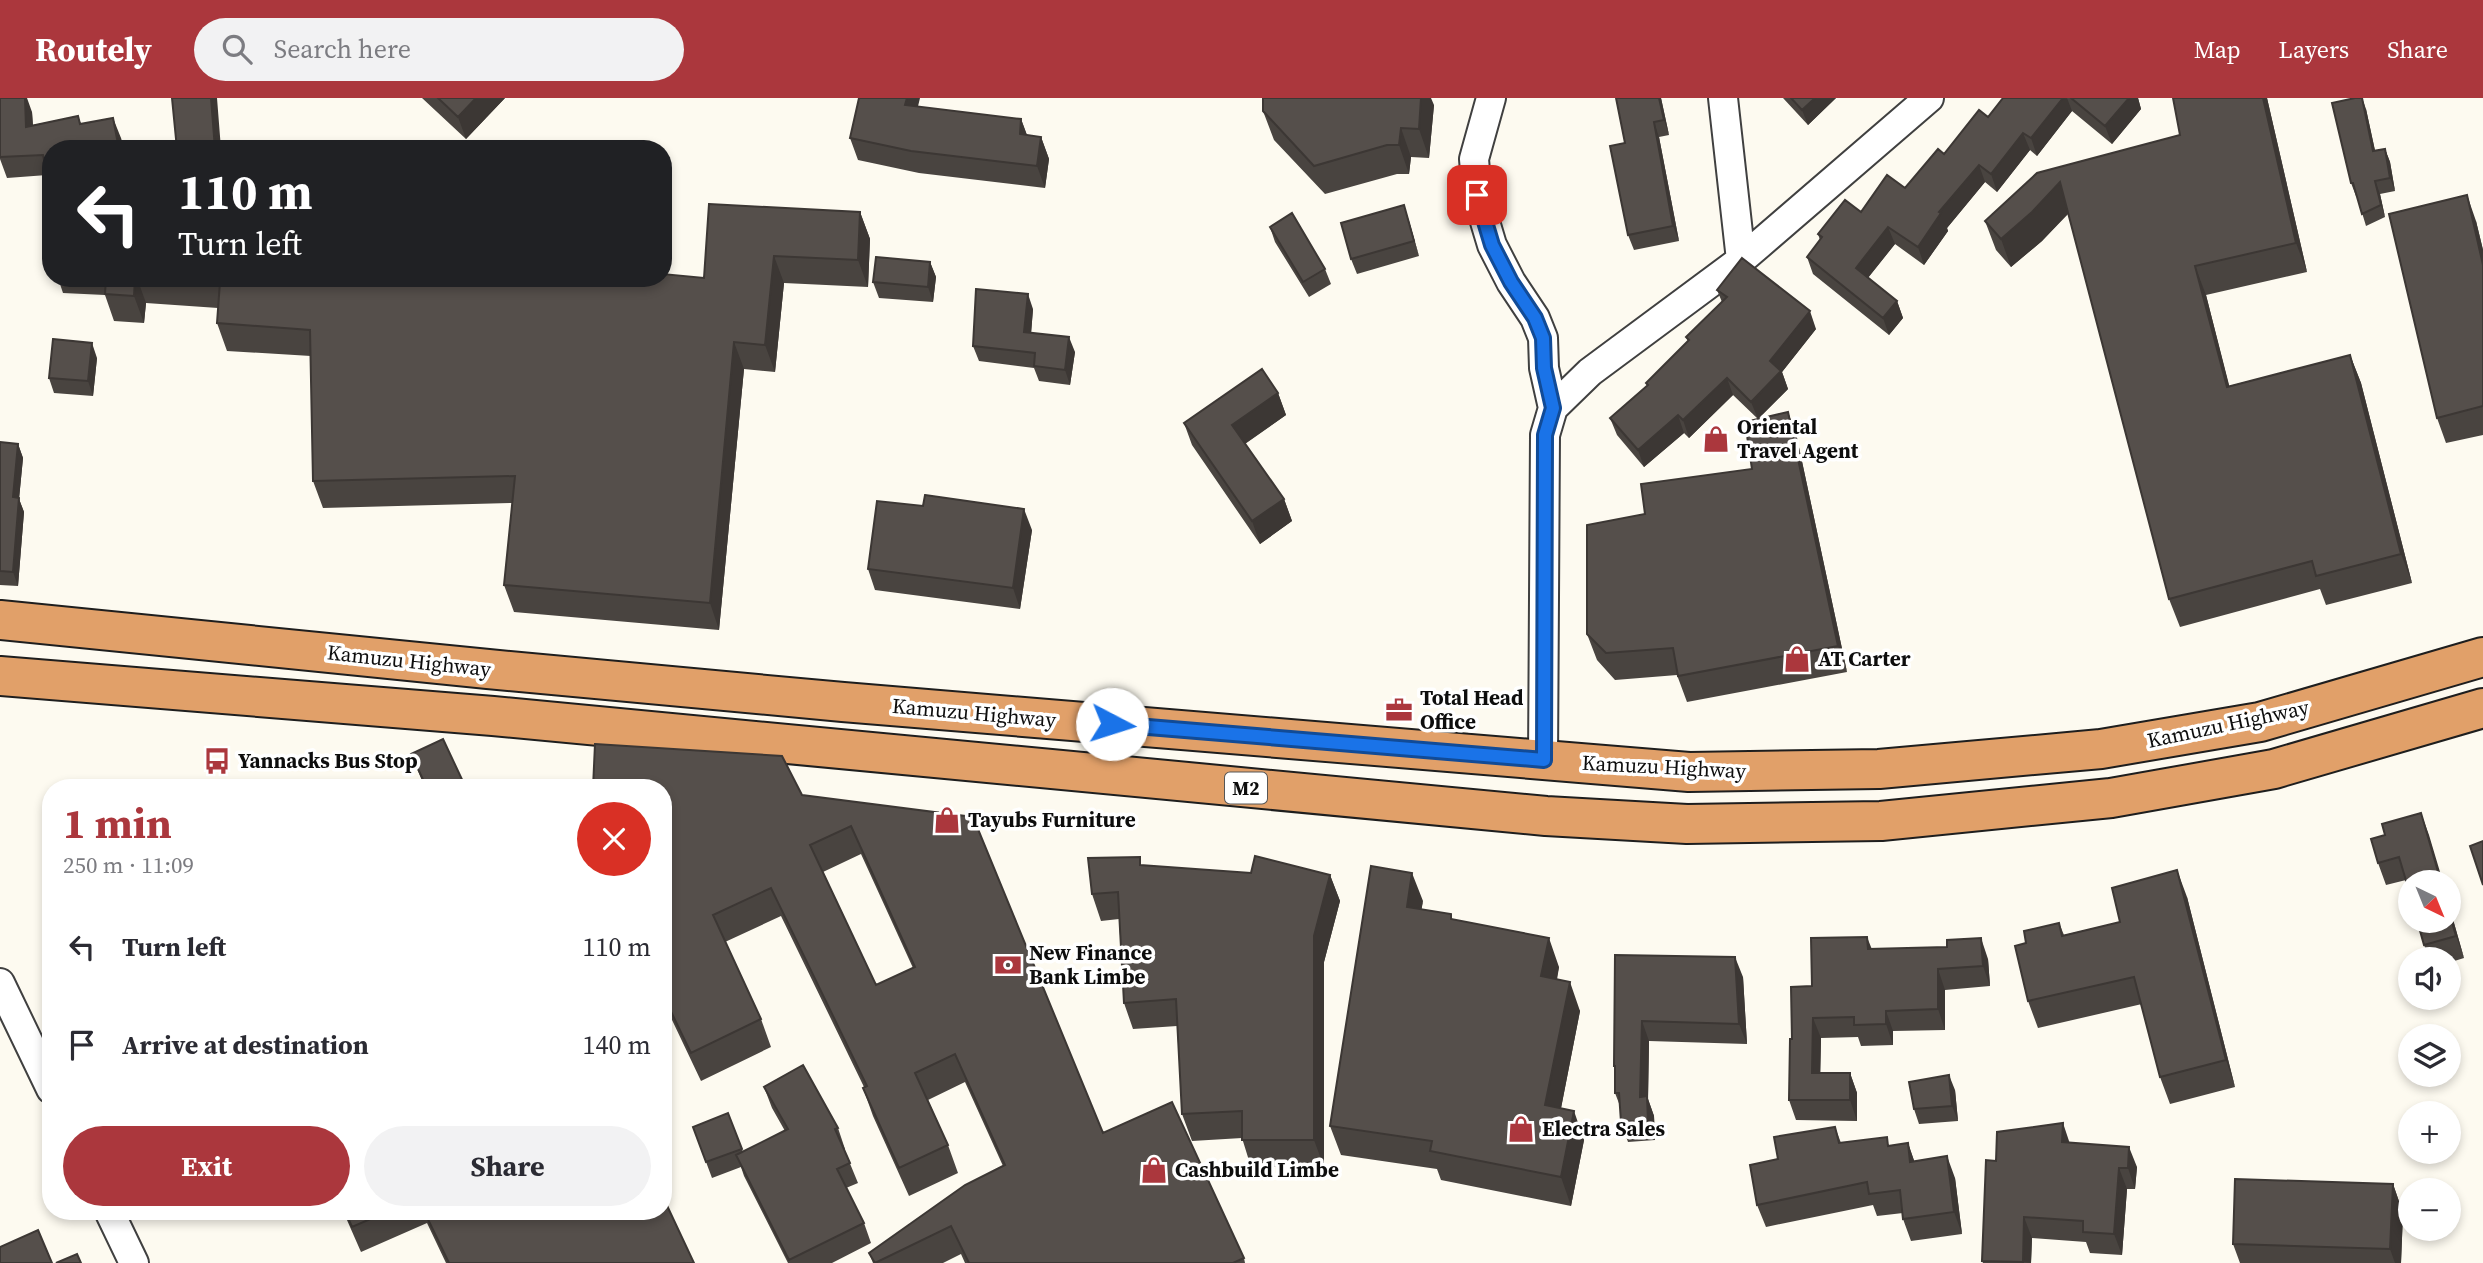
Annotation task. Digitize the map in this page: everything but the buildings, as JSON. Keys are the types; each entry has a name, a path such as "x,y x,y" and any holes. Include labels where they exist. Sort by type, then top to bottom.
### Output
{"highway":[{"name":"Kamuzu Highway","path":"0,620 488,670 829,701 1689,772 1879,769 2101,748 2260,722 2483,657"},
{"name":"M2","path":"0,677 506,717 1546,816 1687,824 1881,821 2110,798 2274,769 2483,708"}],"street":[{"path":"1490,98 1474,159 1477,195 1492,245 1511,282 1535,318 1543,338 1544,368 1553,408 1545,435 1544,760"},
{"path":"1723,98 1741,260"},
{"path":"1553,408 1590,372 1741,260 1929,98"},
{"path":"0,983 42,1070"},
{"path":"113,1220 134,1263"}],"place":[{"name":"Oriental Travel Agent","path":"1716,439"},
{"name":"AT Carter","path":"1797,659"},
{"name":"Total Head Office","path":"1399,710"},
{"name":"Yannacks Bus Stop","path":"217,761"},
{"name":"Tayubs Furniture","path":"947,820"},
{"name":"New Finance Bank Limbe","path":"1008,965"},
{"name":"Electra Sales","path":"1521,1129"},
{"name":"Cashbuild Limbe","path":"1154,1170"}],"route":[{"path":"1112,724 1544,760 1545,435 1553,408 1544,368 1543,338 1535,318 1511,282 1492,245 1477,195"}]}
